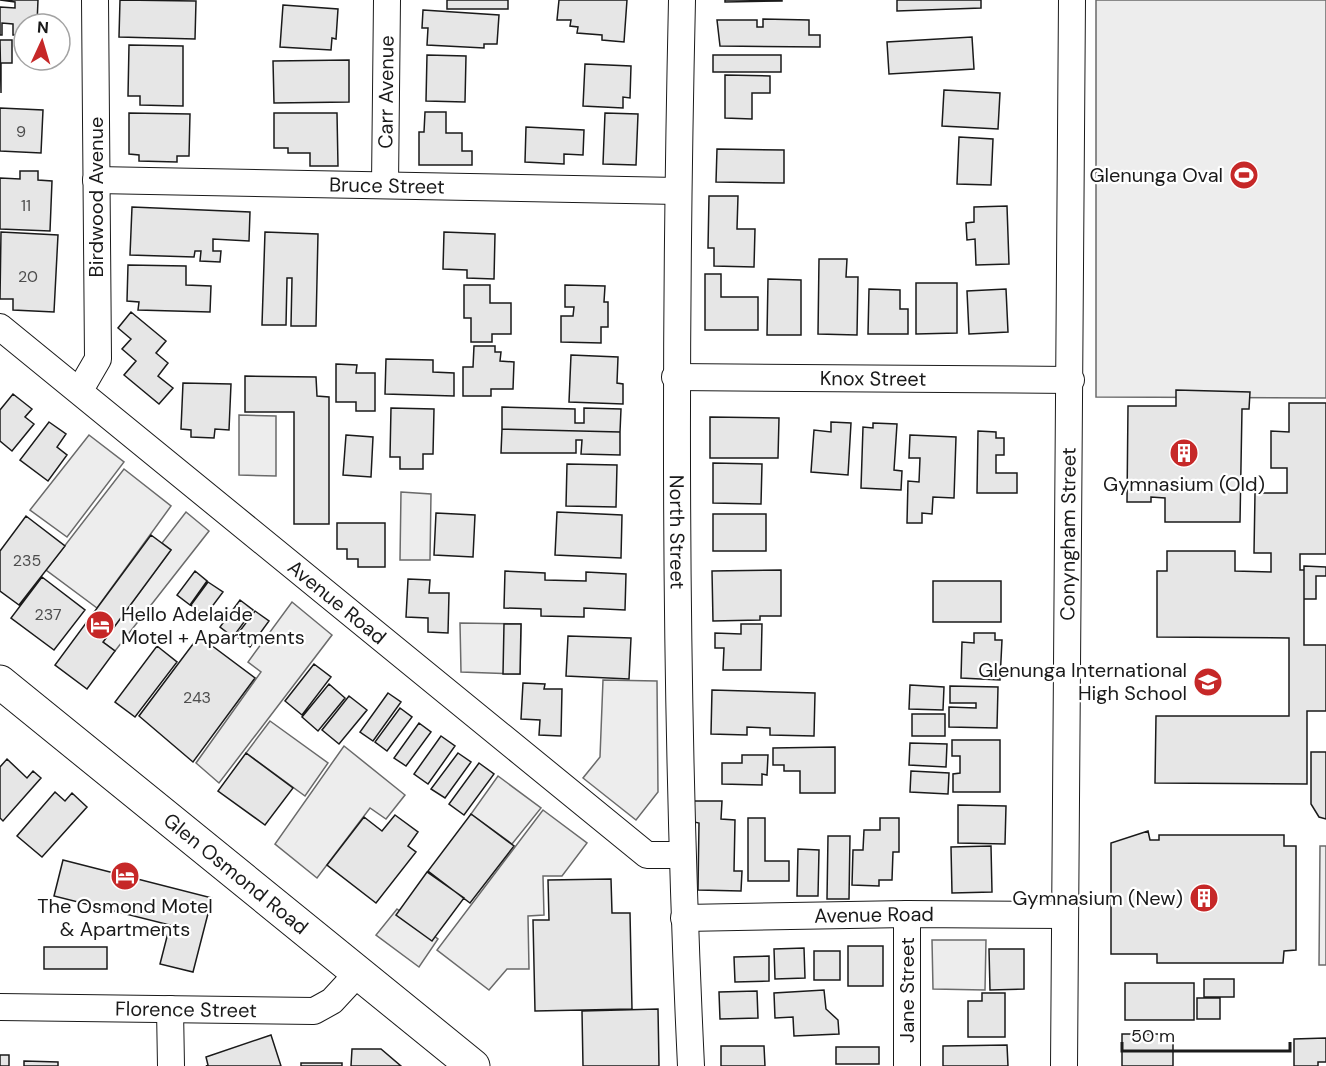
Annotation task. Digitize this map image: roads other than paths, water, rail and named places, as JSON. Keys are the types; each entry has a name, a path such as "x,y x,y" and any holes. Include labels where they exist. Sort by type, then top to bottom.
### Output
{"highway":[{"name":"Glen Osmond Road","path":"0,682 473,1066"}],"street":[{"name":"Birdwood Avenue","path":"80,390 98,359 95,0"},
{"name":"Carr Avenue","path":"385,184 387,0"},
{"name":"North Street","path":"682,0 675,377 682,855 691,1066"},
{"name":"Conyngham Street","path":"1064,1066 1071,380 1072,0"},
{"name":"Bruce Street","path":"96,180 385,184 678,192"},
{"name":"Avenue Road","path":"0,327 647,855 682,855"},
{"name":"Knox Street","path":"675,377 1071,380"},
{"name":"Avenue Road","path":"684,918 907,914 1065,915"},
{"name":"Jane Street","path":"907,914 907,1066"},
{"name":"Florence Street","path":"0,1007 314,1011 332,1001 357,974"},
{"path":"170,1009 171,1066"}],"place":[{"name":"Glenunga Oval","path":"1244,175"},
{"name":"Gymnasium (Old)","path":"1184,453"},
{"name":"Hello Adelaide Motel + Apartments","path":"100,625"},
{"name":"Glenunga International High School","path":"1208,682"},
{"name":"The Osmond Motel & Apartments","path":"125,876"},
{"name":"Gymnasium (New)","path":"1204,898"}]}
